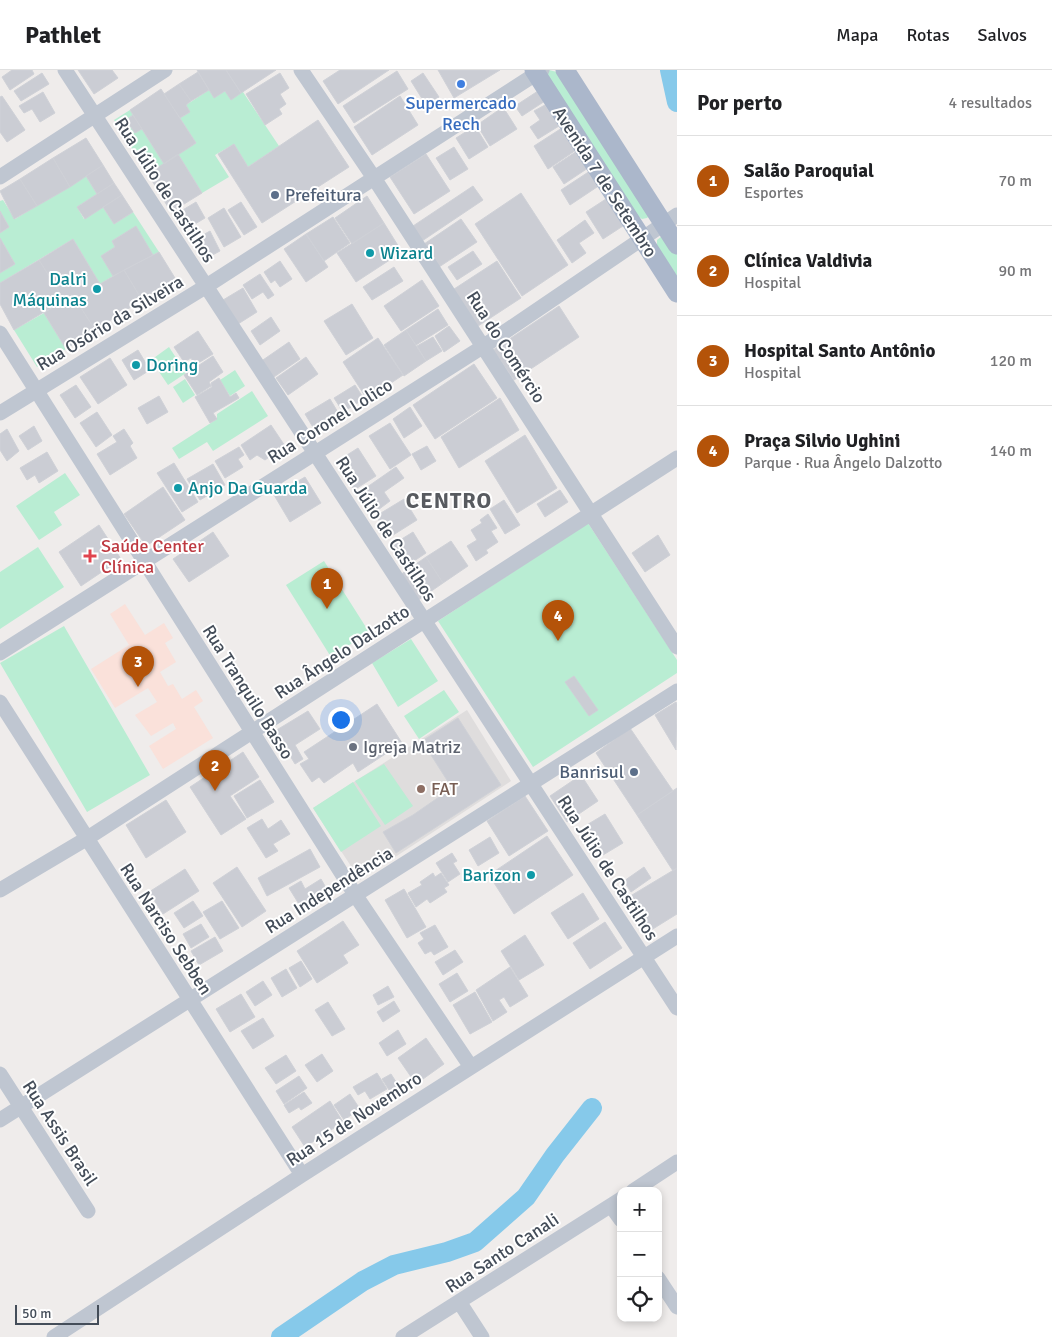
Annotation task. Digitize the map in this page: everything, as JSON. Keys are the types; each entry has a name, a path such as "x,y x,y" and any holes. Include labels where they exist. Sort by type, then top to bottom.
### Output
{"main road":[{"name":"Avenida 7 de Setembro","path":"565,70 670,219 677,246"},
{"name":"Avenida 7 de Setembro","path":"537,71 677,293"}],"street":[{"name":"Rua Júlio de Castilhos","path":"65,70 677,1008"},
{"path":"0,177 165,70"},
{"name":"Rua do Comércio","path":"301,70 484,346 677,647"},
{"name":"Rua Osório da Silveira","path":"0,413 205,287 537,71"},
{"name":"Rua Coronel Lolico","path":"0,653 484,346 670,219"},
{"name":"Rua Tranquilo Basso","path":"0,334 356,896 470,1067"},
{"name":"Rua Ângelo Dalzotto","path":"0,890 86,839 677,458"},
{"name":"Rua Independência","path":"0,1120 677,691"},
{"name":"Rua Narciso Sebben","path":"0,702 302,1175"},
{"name":"Rua 15 de Novembro","path":"54,1337 302,1175 677,936"},
{"name":"Rua Assis Brasil","path":"0,1074 88,1211"},
{"path":"640,1187 677,1162"},
{"name":"Rua Santo Canali","path":"403,1337 460,1303 616,1202"},
{"path":"662,1284 677,1306"},
{"path":"460,1303 482,1337"}],"shaded area":[{"path":"125,604 145,635 164,623 173,638 165,643 176,662 160,672 168,686 173,684 182,699 196,690 203,701 194,707 213,738 163,769 149,746 176,729 173,723 151,736 135,715 157,702 148,688 115,708 91,669 129,645 110,614"},
{"name":"FAT","path":"467,710 511,781 360,880 313,808"}],"green space":[{"path":"549,70 557,72 650,215 647,218 642,219 636,215 545,79"},
{"path":"209,90 214,97 225,91 243,92 279,146 248,167 234,144 215,155 229,177 202,193 178,154 196,143 180,118 190,112 186,105"},
{"path":"130,110 133,115 126,120 135,133 142,129 164,164 148,174 114,120"},
{"path":"86,176 97,194 77,207 84,219 103,207 114,224 133,212 159,252 153,255 135,227 112,241 115,247 102,256 113,276 100,284 73,239 0,283 0,273 15,264 0,238 0,233 9,227 0,211 0,201 3,200 15,219"},
{"path":"662,236 677,250 677,276 657,246 657,240"},
{"path":"44,313 66,349 37,367 14,330"},
{"path":"169,347 186,373 168,385 151,360"},
{"path":"235,370 245,386 230,396 220,380"},
{"path":"185,379 195,395 183,403 173,387"},
{"path":"252,391 268,416 213,451 207,442 179,459 172,448 217,419 217,414"},
{"path":"65,473 80,495 54,512 62,525 39,540 16,506"},
{"path":"588,523 677,660 677,673 533,767 438,621"},
{"path":"38,547 64,587 0,629 0,572"},
{"path":"324,561 369,632 331,657 286,585"},
{"path":"64,626 150,775 87,812 0,663"},
{"path":"411,639 438,681 398,707 372,663"},
{"path":"444,690 459,712 419,739 404,716"},
{"path":"384,764 413,806 385,825 355,781"},
{"path":"353,782 381,826 341,852 313,808"}],"building":[{"path":"12,70 32,70 34,74 10,90 2,77"},
{"path":"78,70 112,70 118,78 94,94"},
{"path":"197,70 226,70 241,93 231,100 225,91 214,98"},
{"path":"226,70 276,70 241,93"},
{"path":"340,70 389,70 338,104 323,81"},
{"name":"Supermercado Rech","path":"438,70 500,70 454,98"},
{"path":"397,71 408,89 354,123 343,106"},
{"path":"198,72 209,90 191,101 179,84"},
{"path":"42,73 49,84 21,101 14,91"},
{"path":"280,73 289,88 280,94 286,104 279,109 282,114 265,125 246,94"},
{"path":"423,73 439,97 426,105 411,81"},
{"path":"179,84 191,101 186,105 190,112 180,118 164,94"},
{"path":"161,89 196,143 164,164 130,110"},
{"path":"538,91 545,101 522,116 515,106"},
{"path":"43,92 55,113 40,122 32,109 24,113 19,106"},
{"path":"2,96 25,130 7,142 0,132 0,97"},
{"path":"400,96 418,125 372,155 354,127"},
{"path":"545,105 559,126 538,139 530,127 540,120 534,111"},
{"path":"503,107 517,129 490,146 477,125"},
{"path":"133,115 142,129 135,133 126,120"},
{"name":"Prefeitura","path":"318,120 349,167 262,223 218,154 234,144 248,167"},
{"path":"475,126 488,147 469,159 456,138"},
{"path":"565,126 579,148 548,169 534,146"},
{"path":"86,138 103,165 70,187 53,158"},
{"path":"454,147 468,169 450,180 436,158"},
{"path":"580,149 591,166 564,184 553,167"},
{"path":"178,154 202,193 171,212 148,174"},
{"path":"426,154 450,191 414,214 390,177"},
{"path":"53,158 70,187 37,206 20,179"},
{"path":"103,165 114,183 97,194 86,176"},
{"path":"593,169 603,183 570,205 561,190"},
{"path":"20,179 37,206 14,219 0,191"},
{"path":"114,183 122,195 85,219 77,207"},
{"path":"473,186 483,200 422,241 413,226"},
{"path":"521,193 568,265 522,296 475,224"},
{"path":"122,195 133,212 114,224 103,207"},
{"path":"367,196 384,223 352,244 335,218"},
{"path":"609,197 626,224 603,239 586,212"},
{"path":"196,202 205,218 185,230 176,214"},
{"path":"241,202 257,227 244,235 228,210"},
{"path":"224,208 241,237 224,247 208,218"},
{"path":"0,211 9,227 0,233"},
{"path":"333,217 350,243 324,261 306,234"},
{"path":"461,219 477,242 439,267 424,244"},
{"path":"585,220 594,233 579,243 586,253 572,263 557,240"},
{"name":"Wizard","path":"384,223 402,252 356,282 337,253"},
{"path":"136,226 153,255 113,276 101,256 115,247 112,241"},
{"path":"210,231 220,251 205,259 194,240"},
{"path":"306,234 328,267 306,282 284,249"},
{"path":"0,238 15,264 0,273"},
{"name":"Dalri Máquinas","path":"73,239 100,284 124,270 142,300 95,330 73,295 64,300 39,260"},
{"path":"473,251 482,264 457,280 448,267"},
{"path":"159,252 175,278 142,300 124,270"},
{"path":"39,260 64,300 14,330 0,304 0,283"},
{"path":"280,261 292,279 280,287 275,280 271,283 264,272"},
{"path":"497,261 521,298 475,328 451,291"},
{"path":"394,267 403,281 372,300 363,287"},
{"path":"260,274 274,295 268,299 263,292 252,299 243,285"},
{"path":"422,280 439,306 401,331 384,306"},
{"path":"243,288 257,312 238,324 223,300"},
{"path":"73,295 95,330 66,349 44,313"},
{"path":"352,304 373,338 346,355 324,321"},
{"path":"559,306 579,337 514,380 493,350"},
{"path":"438,309 448,325 416,345 406,330"},
{"path":"271,317 280,331 260,345 251,331"},
{"path":"449,326 460,341 444,352 435,336"},
{"path":"406,330 426,361 404,376 384,345"},
{"path":"198,331 213,354 195,365 191,358 184,362 174,347"},
{"path":"433,337 442,351 426,361 417,346"},
{"path":"378,338 403,375 367,399 343,362"},
{"path":"289,342 300,359 271,379 260,362"},
{"name":"Doring","path":"138,350 150,370 134,380 122,360"},
{"path":"213,356 223,372 209,382 211,386 197,395 184,375"},
{"path":"306,357 318,374 288,395 276,378"},
{"path":"110,358 127,385 98,404 80,377"},
{"path":"474,364 497,398 435,439 413,405"},
{"path":"219,378 230,397 236,393 239,398 213,413 217,419 210,423 195,397 212,387 211,383"},
{"path":"76,385 91,407 75,418 60,395"},
{"path":"355,385 364,399 343,412 334,398"},
{"path":"159,396 168,412 147,424 138,408"},
{"path":"500,398 519,430 459,468 441,437"},
{"path":"330,399 339,414 314,429 305,414"},
{"path":"410,407 422,426 404,438 393,419"},
{"path":"97,412 112,435 96,447 80,423"},
{"path":"390,423 411,455 390,469 369,436"},
{"path":"271,425 285,446 265,460 257,455 250,460 241,445"},
{"path":"34,426 42,441 28,450 19,436"},
{"path":"7,429 19,451 7,461 0,450 0,434"},
{"path":"124,429 133,443 130,446 137,458 110,475 97,454 117,442 113,436"},
{"path":"525,435 557,488 517,513 485,461"},
{"path":"427,446 436,461 421,470 412,454"},
{"path":"239,447 244,455 238,459 243,467 225,478 215,461"},
{"path":"358,448 376,476 354,490 336,462"},
{"path":"47,452 58,471 39,483 35,475 27,480 20,468"},
{"name":"Anjo Da Guarda","path":"174,463 198,502 182,512 157,473"},
{"path":"213,464 225,485 200,500 187,479"},
{"path":"396,467 404,478 384,492 390,501 374,513 360,492"},
{"path":"305,477 321,503 290,522 274,495"},
{"path":"163,487 185,520 146,546 124,514"},
{"path":"560,490 568,502 545,517 537,504"},
{"path":"404,499 417,520 390,537 376,516"},
{"path":"504,500 520,525 505,534 490,509"},
{"path":"488,514 497,528 491,531 498,542 486,550 488,553 476,561 467,546 477,540 471,530 482,523 480,520"},
{"name":"Saúde Center Clínica","path":"99,525 121,559 81,586 59,552"},
{"path":"213,532 229,556 189,582 173,559"},
{"path":"413,532 426,553 405,567 392,545"},
{"path":"658,535 670,555 645,572 632,553"},
{"path":"451,541 468,566 443,583 426,557"},
{"path":"426,557 443,583 417,601 400,575"},
{"path":"574,676 598,710 589,716 565,682"},
{"path":"676,702 677,704 676,750 655,715"},
{"name":"Igreja Matriz","path":"377,704 402,743 358,772 353,763 324,783 319,777 312,782 300,764 309,759 304,752"},
{"path":"308,711 320,729 295,745 303,759 295,764 275,731"},
{"path":"458,718 501,785 396,853 383,832 413,815 452,788 422,741"},
{"name":"Banrisul","path":"630,728 673,791 637,815 596,753"},
{"path":"243,752 259,777 230,796 246,819 221,835 190,787"},
{"path":"581,775 598,801 567,822 550,796"},
{"path":"260,780 274,802 247,818 234,796"},
{"path":"677,788 677,868 673,871 637,815"},
{"path":"525,796 548,831 509,856 487,821"},
{"path":"166,800 186,832 146,858 126,825"},
{"path":"605,814 623,843 603,855 585,826"},
{"path":"262,819 268,829 281,820 290,834 273,844 278,851 266,858 247,828"},
{"name":"Barizon","path":"547,836 573,875 514,914 489,875"},
{"path":"490,837 499,853 478,866 469,850"},
{"path":"310,849 320,867 267,896 258,878"},
{"path":"452,853 457,861 453,863 460,874 448,882 436,863"},
{"path":"237,867 266,911 242,927 213,883"},
{"path":"644,867 651,878 631,892 624,881"},
{"path":"677,868 677,914 648,932 627,898"},
{"path":"185,869 199,891 163,914 149,892"},
{"path":"433,873 435,877 441,873 449,885 444,888 447,892 430,903 427,899 416,907 408,893 422,885 420,882"},
{"path":"321,879 329,893 302,909 289,888 301,881 305,889"},
{"path":"404,889 426,927 407,938 385,900"},
{"path":"583,893 599,919 568,939 551,913"},
{"path":"193,901 203,916 184,928 174,913"},
{"path":"222,901 239,928 220,939 203,912"},
{"path":"343,921 359,945 343,955 348,963 317,983 297,951"},
{"path":"605,922 622,948 590,969 573,943"},
{"path":"201,924 209,937 191,948 183,934"},
{"path":"435,925 448,947 434,955 431,951 425,954 418,943 424,939 420,933"},
{"path":"525,935 544,965 519,980 501,951"},
{"path":"215,937 223,951 199,965 191,951"},
{"path":"455,950 463,962 443,975 435,962"},
{"path":"301,961 312,979 300,987 289,968"},
{"path":"510,967 528,996 510,1007 504,997 499,1000 507,1012 493,1021 476,990"},
{"path":"286,969 297,988 282,997 271,978"},
{"path":"457,973 468,991 450,1002 439,984"},
{"path":"263,981 272,995 255,1006 246,992"},
{"path":"388,986 394,997 378,1005 373,995"},
{"path":"475,992 492,1022 470,1034 453,1005"},
{"path":"241,994 255,1017 230,1032 216,1009"},
{"path":"394,1001 400,1011 383,1022 377,1012"},
{"path":"328,1002 345,1029 332,1036 315,1010"},
{"path":"263,1018 274,1036 253,1049 241,1031"},
{"path":"398,1030 406,1044 387,1056 379,1043"},
{"path":"426,1038 444,1064 416,1084 398,1058"},
{"path":"322,1054 333,1071 317,1082 305,1065"},
{"path":"286,1055 296,1071 276,1084 265,1068"},
{"path":"377,1073 387,1089 370,1099 365,1091 358,1095 353,1087"},
{"path":"391,1074 400,1088 391,1093 382,1079"},
{"path":"299,1076 307,1088 284,1104 276,1091"},
{"path":"304,1092 312,1103 301,1110 299,1107 289,1113 284,1105"},
{"path":"350,1094 360,1109 344,1120 334,1105"},
{"path":"330,1101 343,1122 305,1147 292,1127"}],"waterway":[{"path":"670,70 677,102"},
{"path":"281,1337 363,1281 394,1265 447,1252 475,1242 526,1197 555,1155 592,1108"}],"place":[{"name":"Supermercado Rech","path":"461,84"},
{"name":"Prefeitura","path":"275,195"},
{"name":"Wizard","path":"370,253"},
{"name":"Dalri Máquinas","path":"97,289"},
{"name":"Doring","path":"136,365"},
{"name":"Anjo Da Guarda","path":"178,488"},
{"name":"Saúde Center Clínica","path":"90,556"},
{"name":"Salão Paroquial","path":"327,609"},
{"name":"Praça Silvio Ughini","path":"558,641"},
{"name":"Hospital Santo Antônio","path":"138,687"},
{"name":"Igreja Matriz","path":"353,747"},
{"name":"Banrisul","path":"634,772"},
{"name":"FAT","path":"421,789"},
{"name":"Clínica Valdivia","path":"215,791"},
{"name":"Barizon","path":"531,875"}],"district":[{"name":"CENTRO","path":"449,500"}]}
